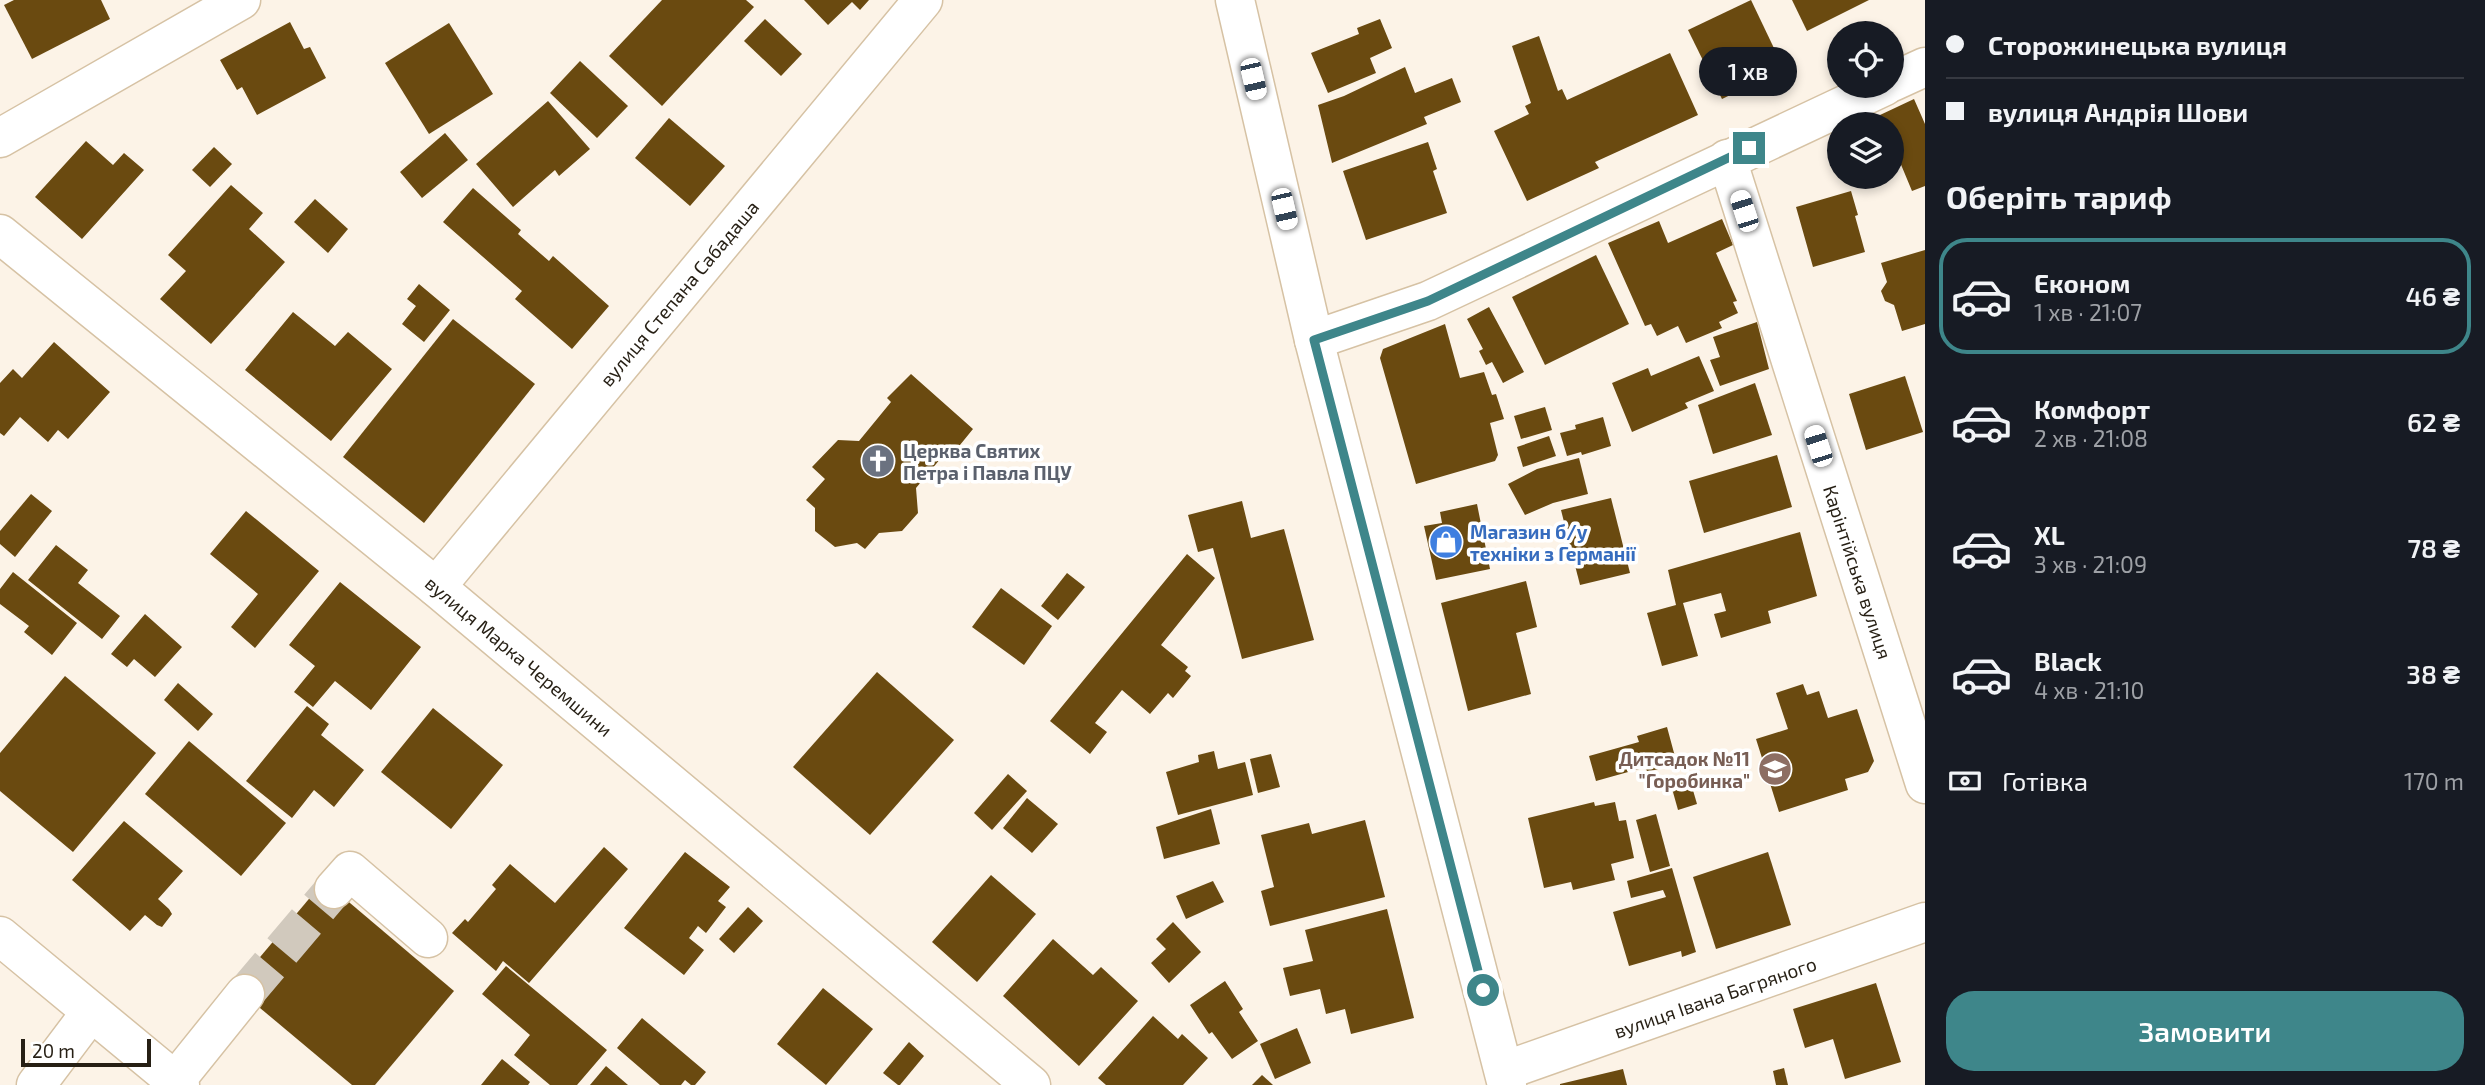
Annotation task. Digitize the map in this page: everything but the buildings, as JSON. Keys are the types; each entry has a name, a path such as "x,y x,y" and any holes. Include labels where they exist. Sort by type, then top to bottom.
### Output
{"street":[{"path":"0,138 241,0"},
{"name":"вулиця Степана Сабадаша","path":"436,587 923,0"},
{"path":"1235,0 1314,340 1506,1078"},
{"path":"1904,77 1925,67"},
{"path":"1314,340 1428,301 1859,98"},
{"name":"Карінтійська вулиця","path":"1727,159 1925,784"},
{"name":"вулиця Марка Черемшини","path":"0,234 436,587 1031,1085"},
{"path":"334,889 350,871 428,938"},
{"name":"вулиця Івана Багряного","path":"1506,1078 1925,922"},
{"path":"0,936 178,1083 244,994"},
{"path":"36,1085 91,1012"}],"tunnel":[{"path":"245,994 334,889"}],"place":[{"name":"Церква Святих Петра і Павла ПЦУ","path":"878,461"},
{"name":"Магазин б/у техніки з Германії","path":"1446,542"},
{"name":"Дитсадок №11 \"Горобинка\"","path":"1775,769"}],"route":[{"path":"1483,990 1314,340 1428,301 1749,148"}]}
